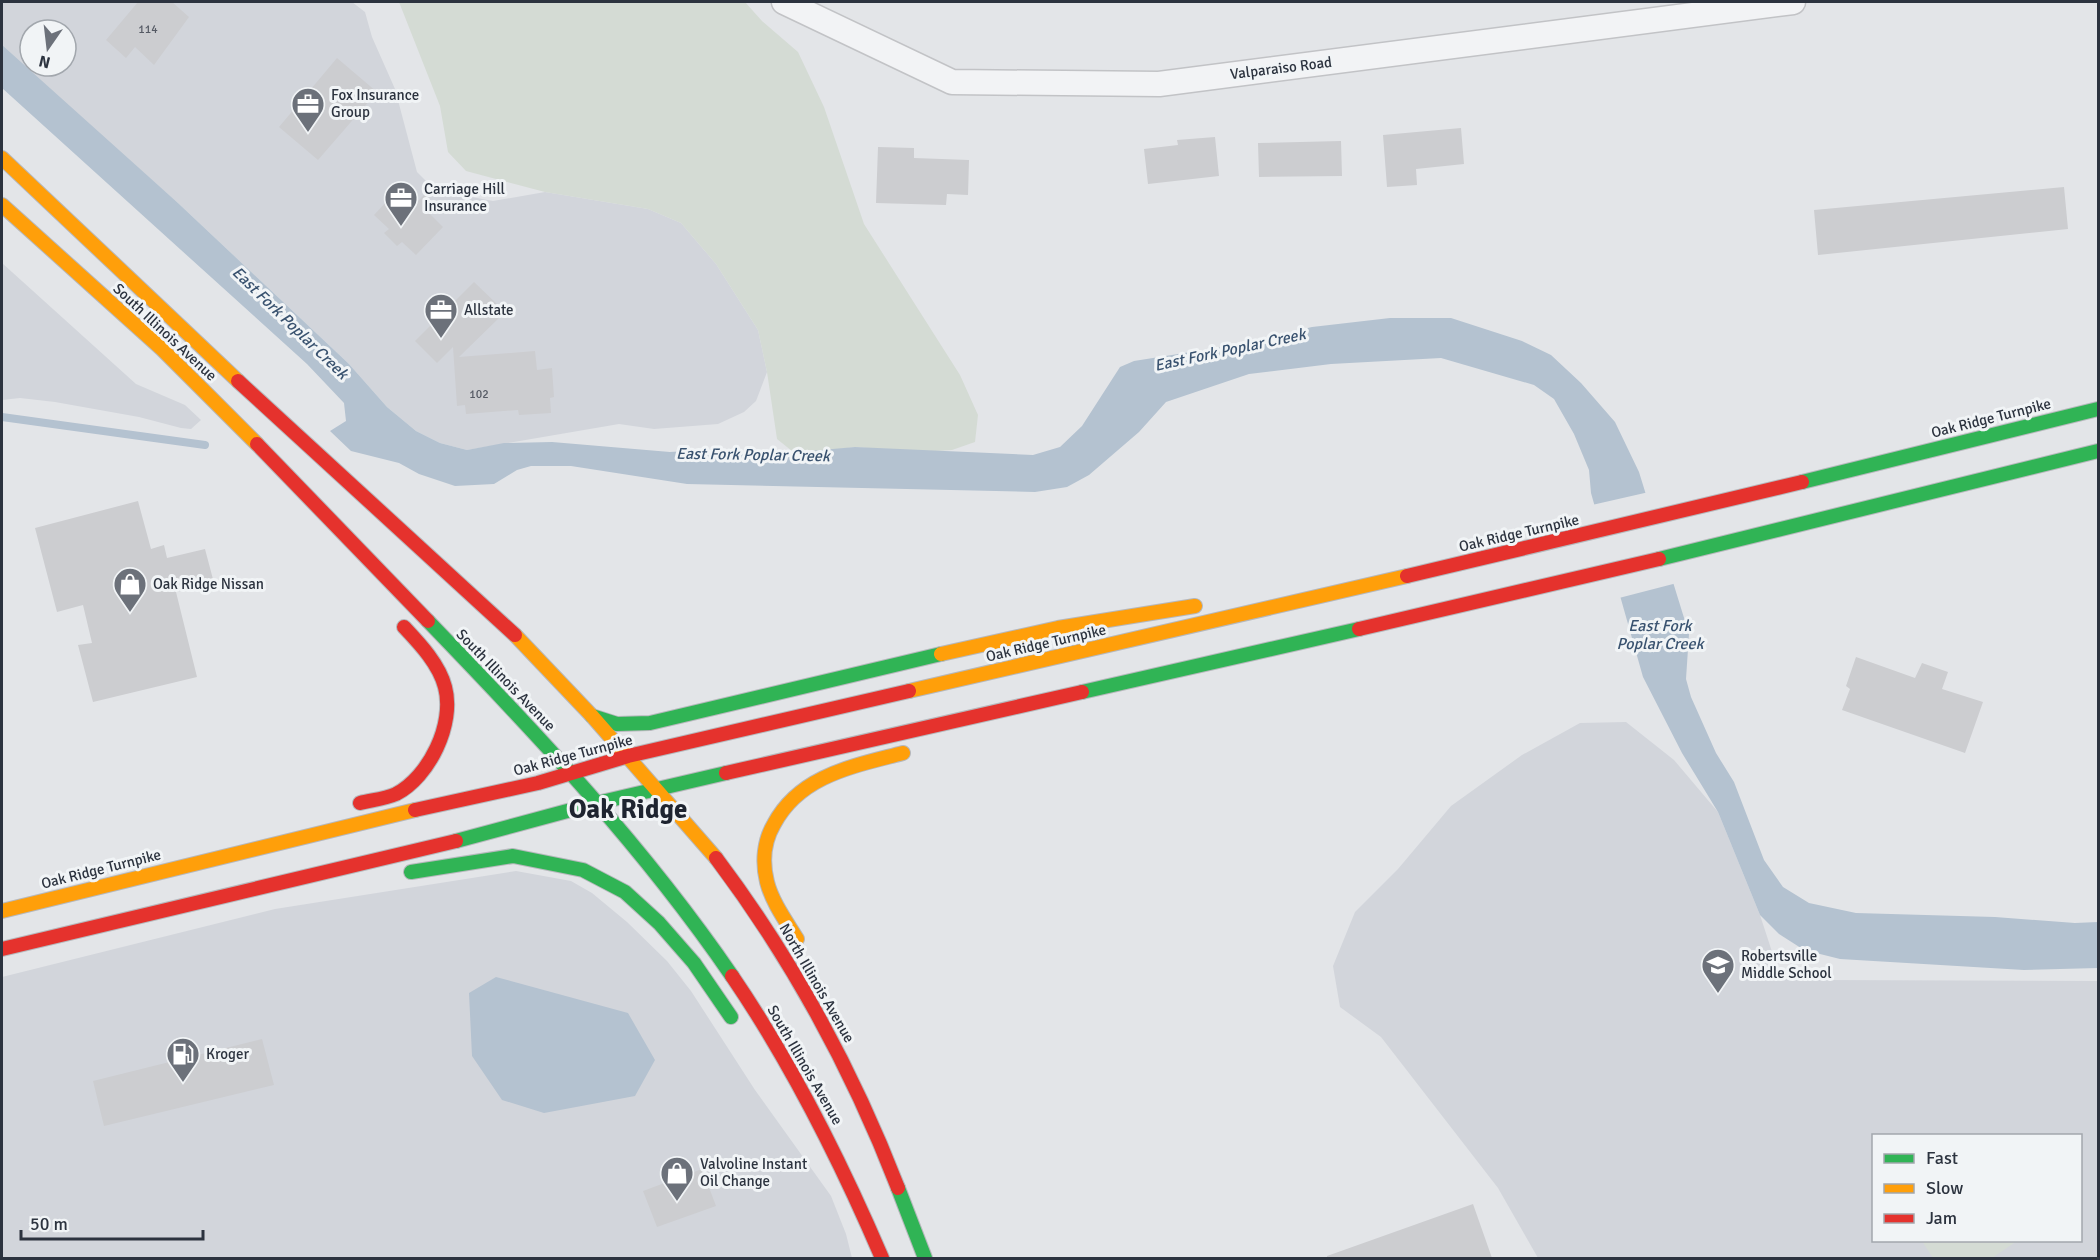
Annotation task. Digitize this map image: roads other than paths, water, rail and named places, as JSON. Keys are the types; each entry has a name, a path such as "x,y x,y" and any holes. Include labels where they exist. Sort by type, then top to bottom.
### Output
{"highway":[{"name":"South Illinois Avenue","path":"2,159 330,468 518,638 628,756"},
{"name":"South Illinois Avenue","path":"2,205 163,351 317,507 597,803 692,918 764,1025 845,1172 882,1258"},
{"name":"Oak Ridge Turnpike","path":"2,911 571,773 628,756 1576,537 2098,409"},
{"path":"2,950 521,825 597,803 1586,577 2098,451"},
{"path":"317,507 342,553"},
{"path":"1233,602 1361,586"},
{"path":"592,716 617,724 650,723 1117,616 1210,604"},
{"path":"343,807 396,794 419,777 433,755 444,726 448,696 430,656 391,614"},
{"path":"947,738 1014,706"},
{"path":"804,952 767,882 764,861 770,829 785,805 808,785 840,772 916,749"},
{"name":"North Illinois Avenue","path":"628,756 714,856 745,897 799,979 839,1053 885,1154 925,1258"},
{"path":"204,861 268,831"},
{"path":"393,875 513,856 583,870 625,892 659,923 694,963 739,1029"},
{"path":"75,946 174,908 306,892"},
{"path":"820,992 839,1053"},
{"path":"769,1062 802,1091"},
{"path":"845,1172 863,1248"}],"street":[{"name":"Valparaiso Road","path":"784,2 952,82 1159,84 1793,2"}],"water":[{"name":"East Fork Poplar Creek","path":"2,45 18,59 18,78 39,78 178,203 349,364 387,407 416,431 440,443 467,450 504,443 552,442 670,452 717,449 765,455 855,447 1033,455 1060,447 1082,426 1120,367 1134,361 1235,345 1312,327 1390,318 1451,318 1522,341 1551,355 1581,383 1615,422 1639,472 1689,634 1686,679 1691,697 1716,753 1734,782 1764,860 1783,887 1809,903 1856,913 1995,917 2075,923 2098,922 2098,968 2024,970 1840,959 1804,950 1779,934 1760,915 1718,812 1682,753 1643,677 1591,493 1589,470 1574,434 1554,399 1534,385 1441,358 1331,364 1249,374 1166,402 1139,432 1089,475 1067,487 1035,492 687,484 571,466 531,466 517,470 494,484 455,486 419,474 399,463 351,451 330,431 346,421 344,403 307,364 2,88"},
{"path":"496,977 628,1013 655,1060 635,1096 544,1113 502,1100 472,1056 469,993"}],"waterway":[{"path":"2,417 205,445"}],"place":[{"name":"Fox Insurance Group","path":"308,133"},
{"name":"Carriage Hill Insurance","path":"401,227"},
{"name":"Allstate","path":"441,339"},
{"name":"Oak Ridge Nissan","path":"130,613"},
{"name":"Robertsville Middle School","path":"1718,994"},
{"name":"Kroger","path":"183,1083"},
{"name":"Valvoline Instant Oil Change","path":"677,1202"}],"district":[{"name":"Oak Ridge","path":"628,809"}]}
